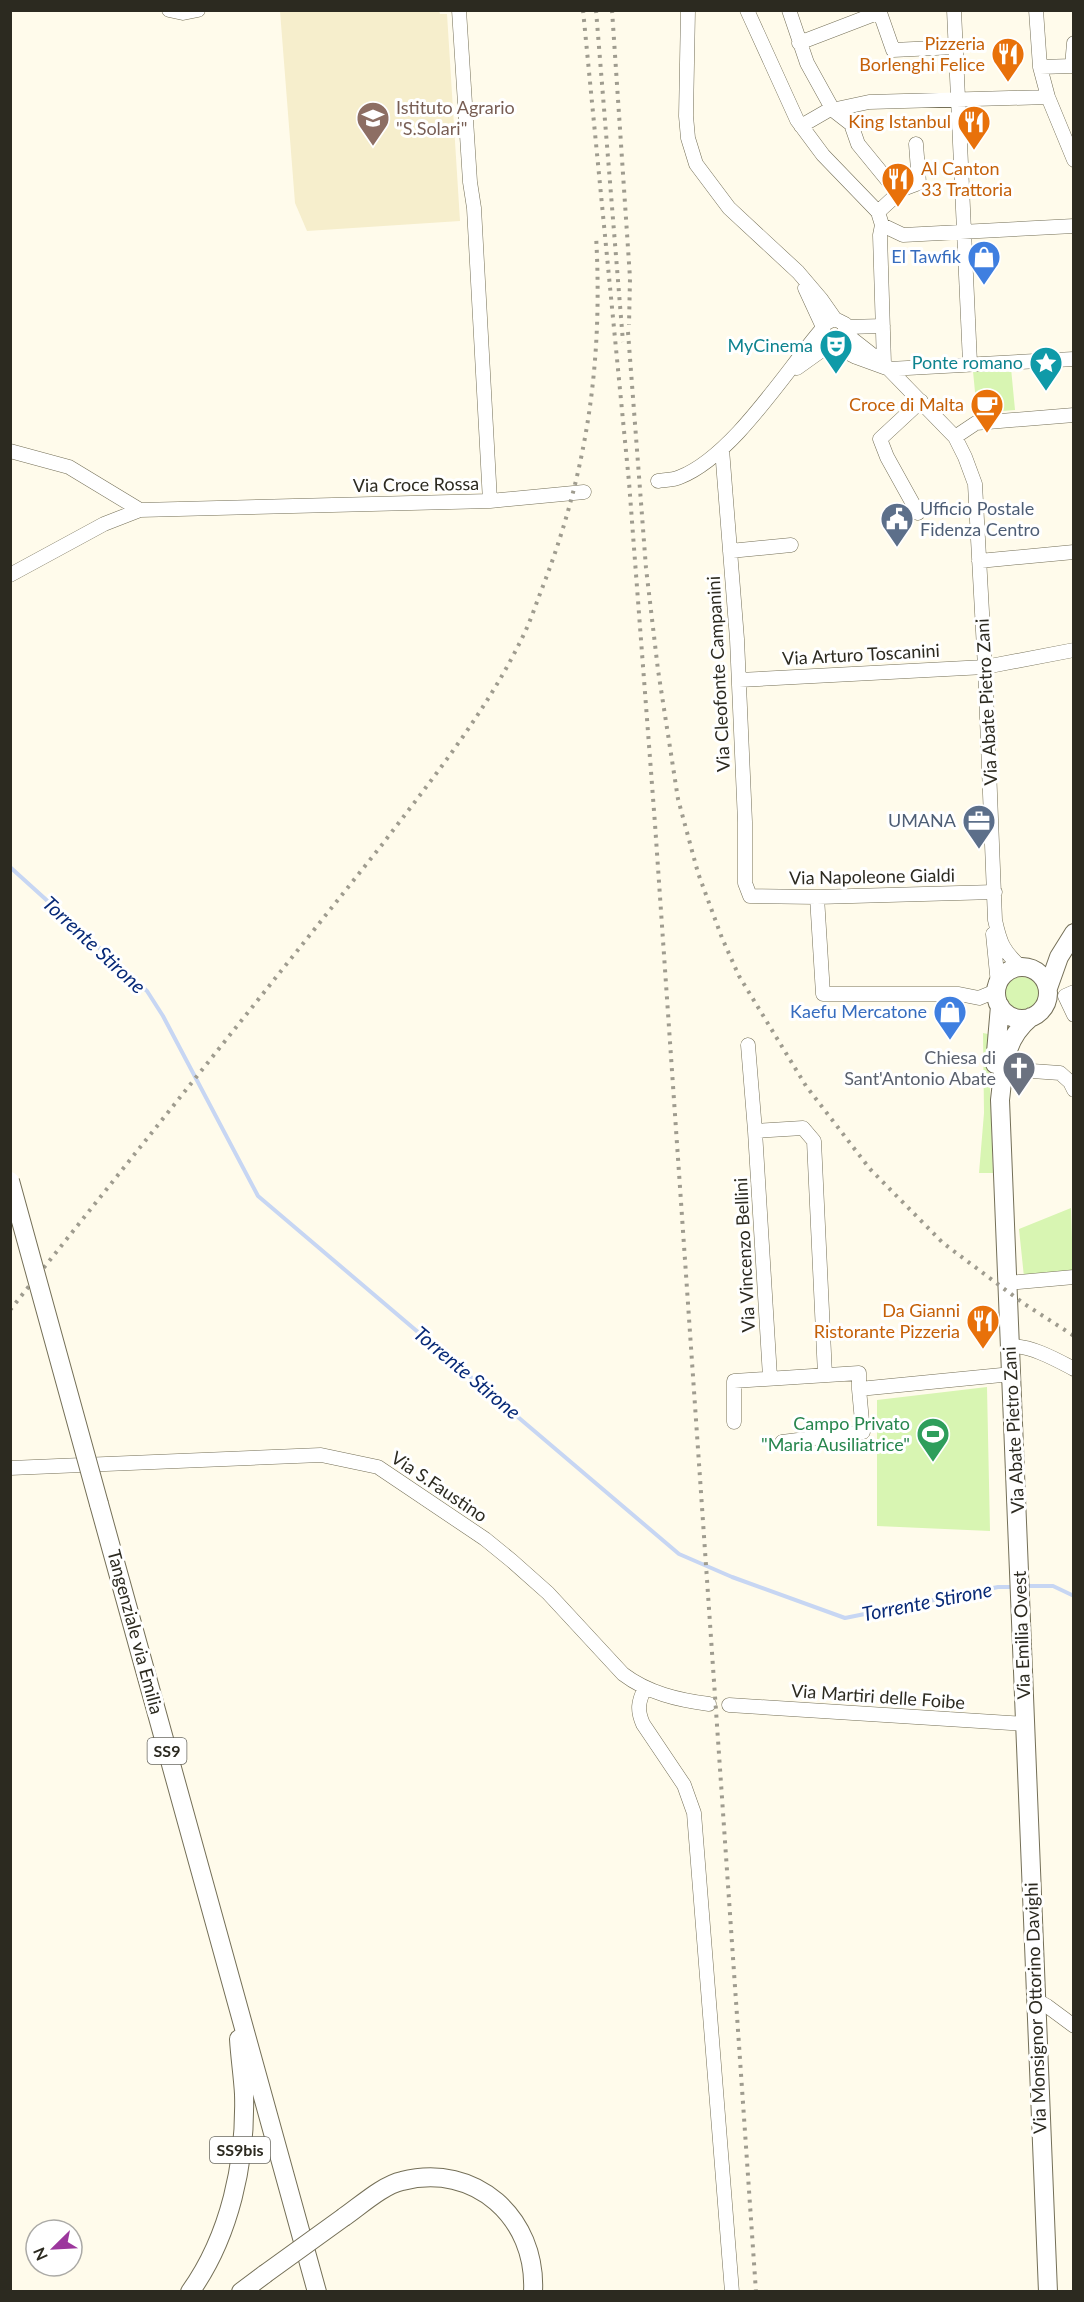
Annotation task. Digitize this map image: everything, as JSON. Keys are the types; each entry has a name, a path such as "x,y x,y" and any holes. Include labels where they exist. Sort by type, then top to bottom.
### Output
{"main road":[{"path":"1074,932 1059,957 1043,1009 1031,1017 1013,1018 998,994 1007,972 1047,958 1074,932"},
{"path":"1024,967 1041,975 1048,988"},
{"name":"Via Abate Pietro Zani","path":"998,994 994,1074 1000,1100"},
{"name":"Via Abate Pietro Zani","path":"1019,1545 1000,1100 1005,1056 1018,1028 1031,1017"},
{"name":"Tangenziale via Emilia","path":"10,1181 317,2292"},
{"name":"Via Emilia Ovest","path":"1019,1545 1025,1724"},
{"name":"Via Monsignor Ottorino Davighi","path":"1025,1724 1048,2292"},
{"name":"SS9bis","path":"190,2292 218,2246 229,2211 242,2139 244,2095 235,1998"},
{"path":"241,2292 372,2197 400,2181 434,2176 469,2184 494,2199 513,2218 527,2244 534,2273 533,2292"},
{"path":"311,2268 322,2292"}],"street":[{"path":"169,10 183,13 198,10"},
{"name":"Via Croce Rossa","path":"10,575 104,524 140,510 490,501 474,208 470,182 459,10"},
{"path":"688,10 686,116 688,138 696,164 729,208 798,272 821,298 835,327 886,366 955,437 976,423 1074,415"},
{"path":"747,10 801,126 823,155 880,218 903,235 1074,226"},
{"path":"954,10 970,363"},
{"path":"1036,10 1040,67 1048,97 1074,160"},
{"path":"791,11 807,63 834,110 852,124 858,144 898,193"},
{"path":"799,43 880,11 893,50 956,47"},
{"path":"1040,67 1072,66 1074,43"},
{"path":"801,126 827,111 869,102 1048,97"},
{"path":"886,366 880,218 898,193 919,183 916,144"},
{"path":"883,326 835,327 824,337 856,357 886,366 1074,359"},
{"path":"658,481 679,478 722,450 784,378 835,327"},
{"path":"784,378 833,344"},
{"path":"918,513 887,457 880,439 921,401"},
{"name":"Via Abate Pietro Zani","path":"955,437 975,484 986,667 995,892 995,920 992,936 998,994"},
{"name":"Via Cleofonte Campanini","path":"722,450 739,680 745,822 745,883 750,896"},
{"path":"10,451 69,467 140,510"},
{"path":"490,501 584,492"},
{"path":"730,551 791,545"},
{"path":"979,561 1074,552"},
{"name":"Via Arturo Toscanini","path":"739,680 986,667 1074,650"},
{"name":"Via Napoleone Gialdi","path":"750,896 817,897 995,892"},
{"path":"817,897 823,994 959,994 979,998 998,994"},
{"name":"Via Abate Pietro Zani","path":"995,920 999,941 1006,954 1024,967"},
{"path":"1074,992 1065,996 1074,1015"},
{"name":"Via Vincenzo Bellini","path":"748,1045 770,1377"},
{"path":"1018,1070 1060,1073 1072,1084"},
{"path":"755,1131 803,1128 814,1141 825,1375"},
{"path":"1008,1283 1074,1277"},
{"path":"1010,1346 1018,1346 1052,1358 1074,1369"},
{"path":"734,1422 735,1381 859,1373 864,1432 782,1442"},
{"path":"859,1389 1012,1374"},
{"name":"Via S.Faustino","path":"10,1468 321,1455 378,1467 485,1539 512,1561 548,1593 623,1674 645,1688 676,1700 709,1704"},
{"path":"645,1688 638,1706 639,1714 643,1724 684,1785 694,1813 732,2292"},
{"name":"Via Martiri delle Foibe","path":"729,1705 1025,1724"},
{"path":"1036,2000 1074,2026"}],"shaded area":[{"name":"Istituto Agrario \"S.Solari\"","path":"439,10 440,14 447,14 460,221 307,231 295,203 280,11"}],"green space":[{"path":"1011,368 1015,410 977,413 973,371"},
{"path":"1022,977 1034,982 1039,994 1034,1006 1022,1011 1010,1006 1005,994 1010,982"},
{"path":"983,1033 993,1035 989,1062 993,1173 979,1173 984,1113"},
{"path":"1071,1208 1073,1271 1024,1277 1019,1229"},
{"name":"Campo Privato \"Maria Ausiliatrice\"","path":"987,1387 990,1531 877,1526 877,1400"}],"waterway":[{"name":"Torrente Stirone","path":"10,867 147,991 163,1016 258,1196 679,1554 732,1577 845,1618 998,1587 1015,1587"},
{"name":"Torrente Stirone","path":"1026,1586 1053,1586 1074,1596"}],"railway":[{"path":"583,10 629,482 655,824 756,2292"},
{"path":"596,10 623,342"},
{"path":"612,10 630,278 629,325"},
{"path":"10,1310 381,846 459,743 510,661 530,621 558,542 581,456 589,413 597,326 596,235"},
{"path":"628,332 646,568 658,670 678,799 698,873 722,938 739,976 806,1086 870,1169 943,1243 1023,1303 1074,1336"}],"place":[{"name":"Pizzeria Borlenghi Felice","path":"1008,83"},
{"name":"Istituto Agrario \"S.Solari\"","path":"373,147"},
{"name":"King Istanbul","path":"974,151"},
{"name":"Al Canton 33 Trattoria","path":"898,208"},
{"name":"El Tawfik","path":"984,286"},
{"name":"MyCinema","path":"836,375"},
{"name":"Ponte romano","path":"1046,392"},
{"name":"Croce di Malta","path":"987,434"},
{"name":"Ufficio Postale Fidenza Centro","path":"897,548"},
{"name":"UMANA","path":"979,850"},
{"name":"Kaefu Mercatone","path":"950,1041"},
{"name":"Chiesa di Sant'Antonio Abate","path":"1019,1097"},
{"name":"Da Gianni Ristorante Pizzeria","path":"983,1350"},
{"name":"Campo Privato \"Maria Ausiliatrice\"","path":"933,1463"}]}
